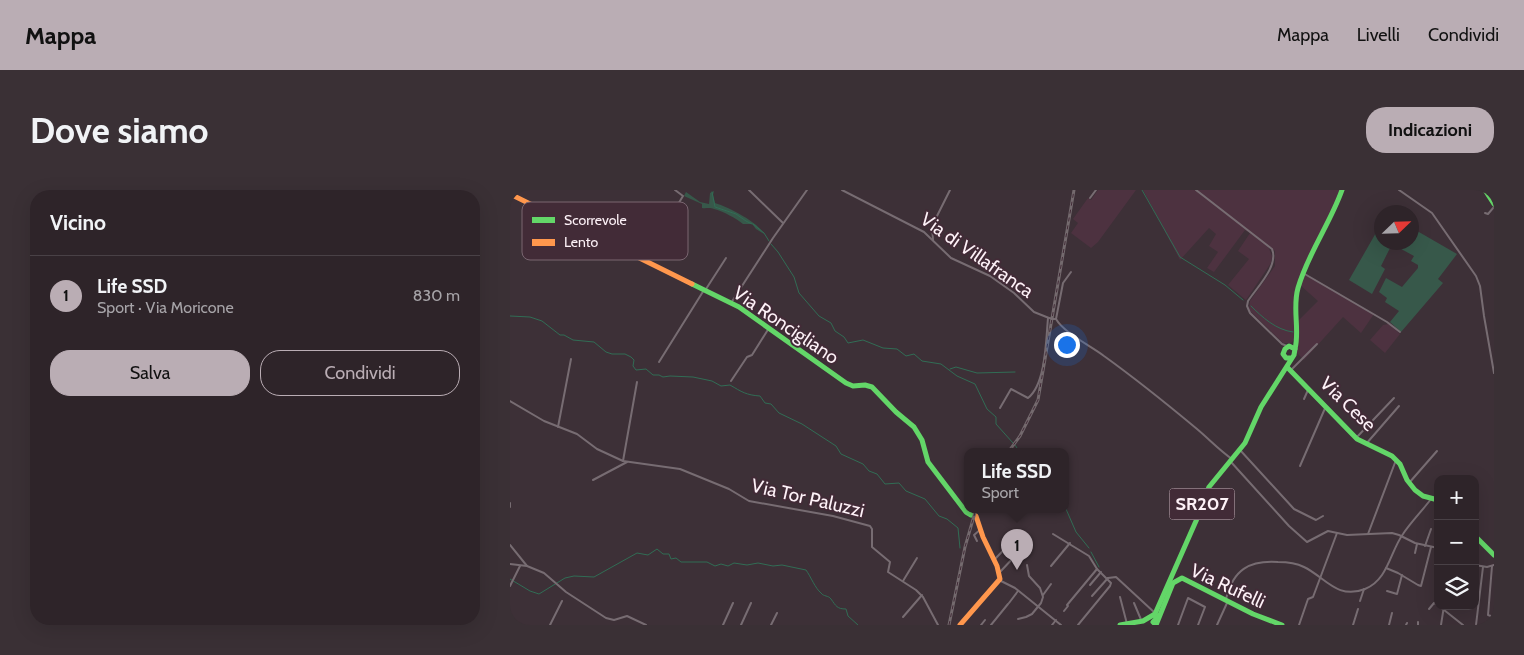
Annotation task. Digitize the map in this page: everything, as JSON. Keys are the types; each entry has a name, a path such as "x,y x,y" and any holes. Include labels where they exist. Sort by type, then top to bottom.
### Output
{"street":[{"path":"674,190 683,196 679,202"},
{"path":"749,190 783,223"},
{"path":"731,303 807,190"},
{"name":"Via di Villafranca","path":"842,190 923,232 952,259 991,277 1014,293 1034,312 1055,319"},
{"path":"934,242 931,226 950,190"},
{"path":"1090,198 1096,190"},
{"path":"1196,190 1272,248 1274,257 1272,265 1246,305 1250,313 1282,344 1291,358"},
{"name":"SR207","path":"1155,621 1207,492 1214,480 1246,441 1262,406 1287,370 1294,355 1297,340 1295,303 1298,289 1303,273 1338,204 1342,190"},
{"path":"1400,190 1432,213 1476,276 1481,288 1494,373"},
{"path":"1485,190 1494,206 1488,214 1485,213"},
{"name":"Via Roncigliano","path":"510,194 527,202"},
{"path":"659,362 726,258"},
{"name":"Via Roncigliano","path":"647,260 744,310 801,350 814,362 846,383 854,386 866,385 878,392 897,413 916,429 928,462 964,509"},
{"path":"1071,272 1062,284 1055,319 1061,327 1096,349 1198,430 1231,460 1289,526 1306,542 1327,531 1348,535 1392,533 1417,544 1434,547"},
{"path":"1303,273 1387,322 1400,332"},
{"path":"1000,408 1011,389 1028,398 1037,386 1043,364 1048,318"},
{"path":"731,381 747,357 752,355 769,328"},
{"path":"1286,350 1297,340"},
{"path":"1282,344 1286,350 1287,370 1295,368 1300,360 1317,344"},
{"path":"1286,350 1295,349"},
{"path":"558,427 571,359"},
{"name":"Via Cese","path":"1287,370 1309,388 1356,438 1385,452 1396,460"},
{"path":"593,480 625,462 637,382"},
{"path":"1304,398 1309,388"},
{"path":"1356,438 1394,398"},
{"name":"Via Tor Paluzzi","path":"510,401 541,420 575,433 595,448 625,462 678,468 730,489 749,501 836,516 870,526 872,529 872,548 890,562 887,570 888,574 922,595 938,625"},
{"path":"1300,466 1326,406"},
{"path":"1366,444 1399,406"},
{"path":"1240,450 1295,510 1316,520 1323,516"},
{"path":"1409,483 1437,451"},
{"path":"1368,534 1396,460 1409,483 1420,494 1434,499"},
{"path":"1217,625 1231,584 1237,574 1248,566 1259,562 1296,564 1308,569 1320,579 1342,591 1364,589 1379,580 1401,536 1431,499"},
{"name":"Via Roncigliano","path":"967,513 979,521 981,530 995,559 999,580"},
{"path":"1425,546 1431,529"},
{"path":"977,541 974,535 981,530"},
{"path":"1299,625 1308,599 1313,598 1337,533"},
{"path":"1053,534 1090,557 1098,569 1111,582 1111,585 1078,625"},
{"path":"995,559 1016,536"},
{"path":"1479,540 1494,555"},
{"path":"1051,566 1070,543"},
{"path":"1415,553 1417,544"},
{"path":"510,545 527,566"},
{"path":"1386,568 1402,575 1418,586 1422,585 1431,547"},
{"path":"999,573 1016,554 1012,551"},
{"path":"902,582 917,558"},
{"path":"510,564 527,566 544,573 605,618 614,620 627,616 646,625"},
{"path":"510,586 521,565"},
{"path":"1027,565 1029,577 1040,588 1043,595"},
{"path":"1479,566 1493,566 1488,615 1494,617"},
{"path":"1476,625 1483,567"},
{"path":"1064,611 1098,569"},
{"path":"1090,585 1101,572"},
{"path":"1387,590 1397,594 1402,575"},
{"path":"1092,596 1108,578 1116,577 1155,621"},
{"name":"Via Rufelli","path":"1155,621 1173,583 1180,578 1187,579 1253,614 1282,625"},
{"path":"960,625 999,580 1009,584 1061,625"},
{"path":"1018,619 1028,617 1039,606 1043,595 1051,584"},
{"path":"1360,601 1364,589"},
{"path":"992,625 1018,591"},
{"path":"904,617 922,595"},
{"path":"1120,597 1127,624"},
{"path":"1178,625 1188,598 1205,607 1198,625"},
{"path":"550,625 562,601"},
{"path":"723,625 733,603"},
{"path":"740,625 751,603"},
{"path":"1134,603 1142,622"},
{"path":"1429,609 1434,603"},
{"path":"1352,625 1358,609"},
{"path":"1441,625 1444,610"},
{"path":"1446,610 1463,625"},
{"path":"771,625 777,612"},
{"path":"1389,625 1392,613"},
{"path":"981,625 985,620"},
{"path":"1052,625 1056,620"},
{"path":"1120,625 1155,621"}],"shaded area":[{"path":"1098,190 1136,190 1098,242 1091,248 1071,233 1078,223 1073,219 1088,198 1091,200"},
{"path":"1143,190 1340,190 1336,202 1302,270 1293,307 1295,339 1291,343 1283,343 1249,310 1250,301 1275,266 1275,251 1268,246 1272,256 1271,263 1246,300 1228,285 1249,259 1238,251 1250,233 1245,230 1214,272 1207,268 1218,252 1209,246 1216,234 1209,228 1180,260"},
{"path":"1304,274 1374,314 1361,333 1343,317 1304,360 1297,353 1297,322 1318,301 1300,285"},
{"path":"1389,324 1400,334 1385,353 1370,340 1383,325"}],"green space":[{"path":"714,191 715,203 743,216 756,225 764,234 752,224 743,224 730,215 718,210 702,208 702,204 684,196 686,192 700,202 709,204 710,193"},
{"path":"1419,232 1457,254 1438,279 1443,283 1401,332 1390,322 1399,311 1385,302 1387,298 1379,292 1386,278 1402,287 1418,268 1418,265 1411,261 1414,256 1403,250 1419,250"},
{"path":"1374,236 1374,250 1389,250 1381,266 1385,269 1372,294 1349,280"}],"waterway":[{"path":"1142,190 1180,257 1225,285 1243,300"},
{"path":"712,192 715,207 736,214 752,224"},
{"path":"753,224 764,233 769,241"},
{"path":"771,244 794,277 799,293 819,316 831,323 835,331 844,337 848,343 863,340 883,348 897,349 906,356 914,354 922,361 941,364 957,376 975,384 987,409 996,417 996,424 1013,443"},
{"path":"1251,306 1275,326 1293,332"},
{"path":"510,316 530,317 542,321 560,335 573,340 594,342 606,352 612,354 625,354 634,360 633,366 636,370 646,369 653,375 663,377 693,377 712,381 721,386 730,385 744,393 760,396 765,403 771,404 779,413 802,424 836,446 841,454 863,464 869,471 877,474 885,484 899,483 906,491 925,499 939,516 947,519 958,528 960,548"},
{"path":"950,369 956,367 977,373 1015,372"},
{"path":"1068,513 1076,532 1089,548"},
{"path":"510,579 539,594 565,578 574,576 594,577 637,553 648,555 657,549 663,554 669,554 671,559 676,558 681,562 707,562 715,566 721,564 728,566 734,563 782,565 806,570 819,591 830,598 837,607 846,609 848,616 858,625"},
{"path":"1091,552 1099,567"}],"railway":[{"path":"1011,448 1020,436 1038,400 1074,190"},
{"path":"949,625 965,547 975,513"}],"traffic: fast":[{"path":"1295,349 1297,334 1296,296 1298,288 1307,263 1342,190"},
{"path":"1485,190 1494,204"},
{"path":"692,284 739,307 846,383 853,386 865,385 872,387 896,412 914,427 922,440 928,462 964,509"},
{"path":"1120,625 1143,621 1155,614 1209,487 1245,443 1261,407 1294,355 1295,349 1289,346 1283,354 1286,358 1291,358"},
{"path":"1287,367 1357,439 1392,456 1400,464 1407,480 1415,490 1423,496 1434,499"},
{"path":"1479,540 1494,555"},
{"path":"1155,614 1156,619 1153,622 1156,625 1173,583 1182,578 1253,614 1282,625"}],"traffic: slow":[{"path":"510,194 526,202"},
{"path":"643,260 692,284"},
{"path":"960,625 1000,579 997,566 983,537 976,516"}],"place":[{"name":"Life SSD","path":"1017,570"}]}
